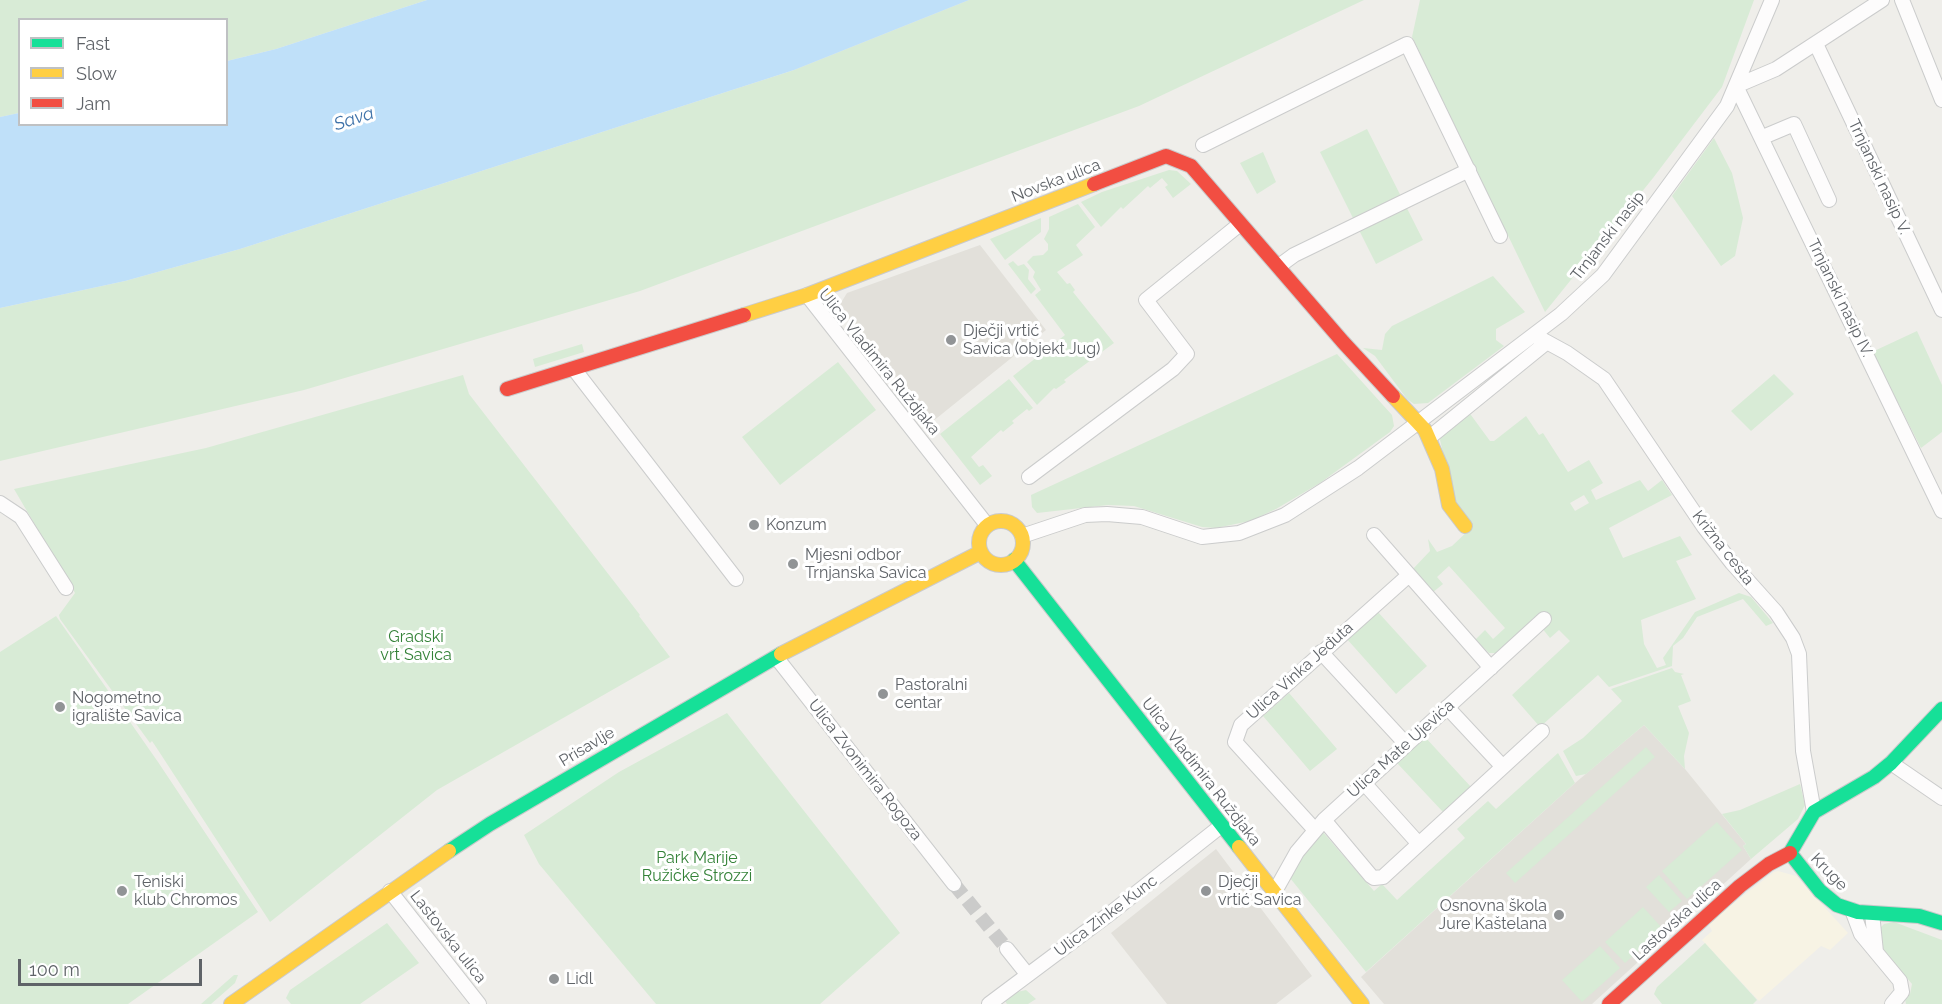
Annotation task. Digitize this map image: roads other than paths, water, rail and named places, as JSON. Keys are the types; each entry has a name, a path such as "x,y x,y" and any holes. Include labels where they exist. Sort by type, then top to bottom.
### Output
{"street":[{"name":"Trnjanski nasip","path":"1022,536 1084,515 1107,514 1142,517 1202,537 1251,530 1285,515 1319,494 1534,335 1603,275 1727,106 1772,0"},
{"path":"1736,86 1759,78 1816,44 1882,0"},
{"path":"1902,0 1942,100"},
{"path":"1203,145 1407,44 1500,236"},
{"name":"Trnjanski nasip V.","path":"1816,44 1942,310"},
{"name":"Trnjanski nasip IV.","path":"1736,86 1763,137 1942,512"},
{"path":"1763,137 1794,124 1830,200"},
{"name":"Novska ulica","path":"807,295 1166,156 1191,165 1343,342 1418,423"},
{"path":"1279,266 1301,252 1469,170"},
{"path":"1029,477 1173,369 1187,354 1146,300 1240,224"},
{"name":"Ulica Vladimira Ruždjaka","path":"507,389 807,295 987,525"},
{"name":"Križna cesta","path":"1534,335 1590,367 1604,379 1704,527 1732,563 1776,612 1793,638 1799,654 1803,752 1814,812"},
{"path":"1430,436 1547,342"},
{"path":"574,369 736,579"},
{"path":"1418,423 1430,436 1442,469 1449,505 1465,526"},
{"path":"0,503 21,517 66,588"},
{"path":"994,521 1008,521 1019,530 1022,536 1022,549 1014,560 996,564 984,558 981,552 979,537 987,525 994,521"},
{"path":"1374,535 1491,668"},
{"name":"Prisavlje","path":"231,1004 390,891 490,824 776,657 981,552"},
{"name":"Ulica Vladimira Ruždjaka","path":"1014,560 1362,1004"},
{"name":"Ulica Vinka Jeđuta","path":"1319,825 1235,742 1240,725 1408,575"},
{"name":"Ulica Mate Ujevića","path":"1274,893 1297,852 1319,825 1544,619"},
{"path":"1321,652 1406,744"},
{"name":"Ulica Zvonimira Rogoza","path":"776,657 954,884"},
{"path":"1447,707 1503,767"},
{"path":"1790,853 1814,812 1874,777 1891,763 1942,709"},
{"path":"1319,825 1374,878 1383,877 1542,731"},
{"path":"1891,763 1942,798"},
{"path":"1364,783 1419,844"},
{"name":"Ulica Zinke Kunc","path":"989,1004 1112,912 1221,826"},
{"name":"Kruge","path":"1769,864 1790,853 1827,898 1852,910 1919,916 1942,923"},
{"name":"Lastovska ulica","path":"1609,1004 1740,886 1769,864"},
{"name":"Lastovska ulica","path":"390,891 479,1004"},
{"path":"1852,910 1861,934 1902,986 1902,992 1892,1004"},
{"path":"1872,913 1876,952"},
{"path":"1007,949 1027,974"}],"water":[{"name":"Sava","path":"427,0 969,0 794,70 240,249 125,281 0,308 0,117 18,113 18,126 228,126 228,61 276,49"}],"tunnel":[{"path":"954,884 1007,949"}],"place":[{"name":"Dječji vrtić Savica (objekt Jug)","path":"951,340"},
{"name":"Konzum","path":"754,525"},
{"name":"Mjesni odbor Trnjanska Savica","path":"793,564"},
{"name":"Pastoralni centar","path":"883,694"},
{"name":"Nogometno igralište Savica","path":"60,707"},
{"name":"Teniski klub Chromos","path":"122,891"},
{"name":"Dječji vrtić Savica","path":"1206,891"},
{"name":"Osnovna škola Jure Kaštelana","path":"1559,915"},
{"name":"Lidl","path":"554,979"}],"park label":[{"name":"Gradski vrt Savica","path":"416,646"},
{"name":"Park Marije Ružičke Strozzi","path":"697,867"}]}
